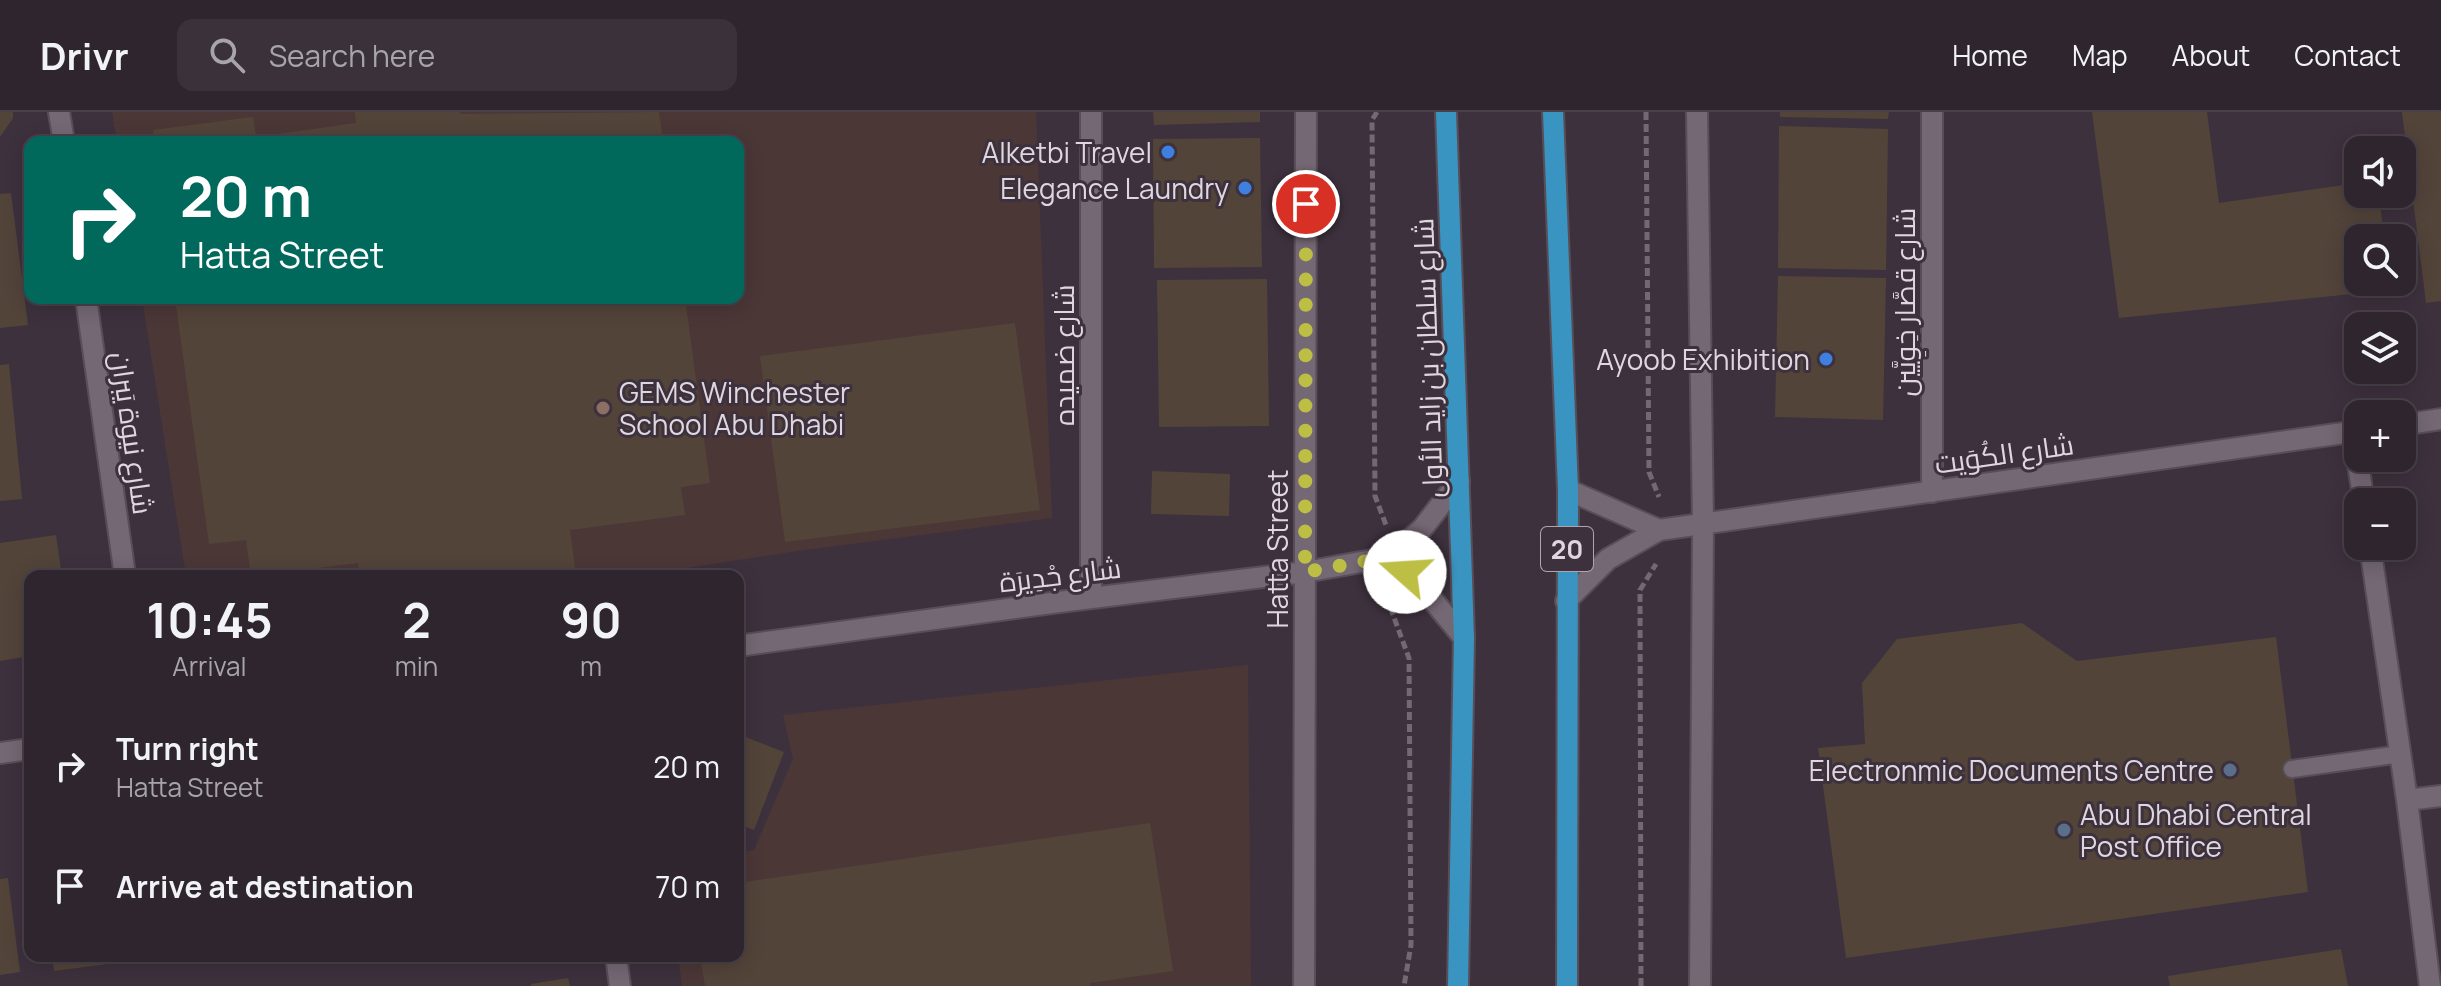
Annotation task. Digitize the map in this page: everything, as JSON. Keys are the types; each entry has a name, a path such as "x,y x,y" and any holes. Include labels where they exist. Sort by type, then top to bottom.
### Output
{"main road":[{"name":"شارع سلطان بن زايد الأول","path":"1446,112 1464,638 1458,986"},
{"name":"20","path":"1553,112 1568,490 1567,986"}],"street":[{"path":"59,112 63,136"},
{"name":"شارع ضميده","path":"1091,112 1091,598"},
{"name":"Hatta Street","path":"1304,986 1306,112"},
{"path":"1697,112 1703,524 1700,986"},
{"name":"شارع قصَّار خِوِيَّين","path":"1932,112 1932,492"},
{"name":"شارع نيوة يَبران","path":"87,304 124,570"},
{"path":"2416,423 2441,419"},
{"name":"شارع الكُوَيت","path":"1566,601 1608,559 1659,530 2344,434"},
{"path":"1459,481 1422,529 1389,557 1422,587 1464,638"},
{"path":"1568,490 1659,530"},
{"name":"شارع جْدِيرَة","path":"744,645 1305,572 1389,557"},
{"path":"2372,560 2401,754 2430,986"},
{"path":"0,753 24,750"},
{"path":"2407,800 2441,796"},
{"path":"617,962 620,986"}],"lane":[{"path":"2292,769 2401,754"}],"path":[{"path":"1377,112 1372,120 1375,496 1387,530"},
{"path":"1646,112 1649,472 1659,497"},
{"path":"1641,986 1640,590 1659,560"},
{"path":"1391,582 1392,612 1409,658 1411,945 1404,986"}],"shaded area":[{"name":"GEMS Winchester School Abu Dhabi","path":"112,112 1036,112 1052,518 675,570 185,570 143,304 744,304 744,136 116,136"},
{"path":"1248,665 1251,986 682,986 679,962 744,962 744,852 754,850 793,759 783,715"}],"building":[{"path":"0,112 13,112 13,118 0,137"},
{"path":"355,112 659,112 662,136 263,136 356,123"},
{"path":"1153,112 1260,112 1260,122 1154,125"},
{"path":"1780,112 1889,112 1888,119 1780,117"},
{"path":"2092,112 2207,112 2219,203 2344,185 2344,208 2381,208 2382,224 2344,224 2344,295 2119,318"},
{"path":"2402,112 2441,112 2441,301 2426,303 2414,208 2416,136 2405,136"},
{"path":"253,117 256,136 154,136 153,130"},
{"path":"1779,126 1888,129 1886,270 1778,268"},
{"path":"1260,138 1262,267 1154,268 1153,139"},
{"path":"11,193 28,325 0,328 0,194"},
{"path":"1778,276 1886,278 1883,420 1775,417"},
{"path":"1267,279 1269,426 1159,427 1157,280"},
{"path":"176,304 686,304 710,483 681,487 685,515 570,530 575,570 359,570 358,563 300,570 250,570 246,540 209,544"},
{"path":"1015,323 1040,510 785,542 760,356"},
{"path":"9,364 22,499 0,501 0,365"},
{"path":"1152,471 1230,474 1229,516 1151,514"},
{"path":"56,535 61,570 24,570 24,657 0,661 0,543"},
{"name":"Abu Dhabi Central Post Office","path":"2022,623 2077,661 2276,637 2308,892 1846,958 1818,748 1865,744 1862,683 1897,639"},
{"path":"744,736 784,752 754,830 744,826"},
{"path":"1150,823 1173,971 1090,983 1090,986 705,986 701,962 744,962 744,882"},
{"path":"8,878 20,972 0,975 0,879"},
{"path":"2341,949 2348,986 2170,986 2168,976"},
{"path":"53,962 123,962 54,971"},
{"path":"568,978 570,986 531,986 531,984"}],"place":[{"name":"Alketbi Travel","path":"1168,152"},
{"name":"Elegance Laundry","path":"1245,188"},
{"name":"Ayoob Exhibition","path":"1826,359"},
{"name":"GEMS Winchester School Abu Dhabi","path":"603,408"},
{"name":"Electronmic Documents Centre","path":"2230,770"},
{"name":"Abu Dhabi Central Post Office","path":"2064,830"}],"route":[{"path":"1306,204 1305,572 1389,557 1405,572"}]}
